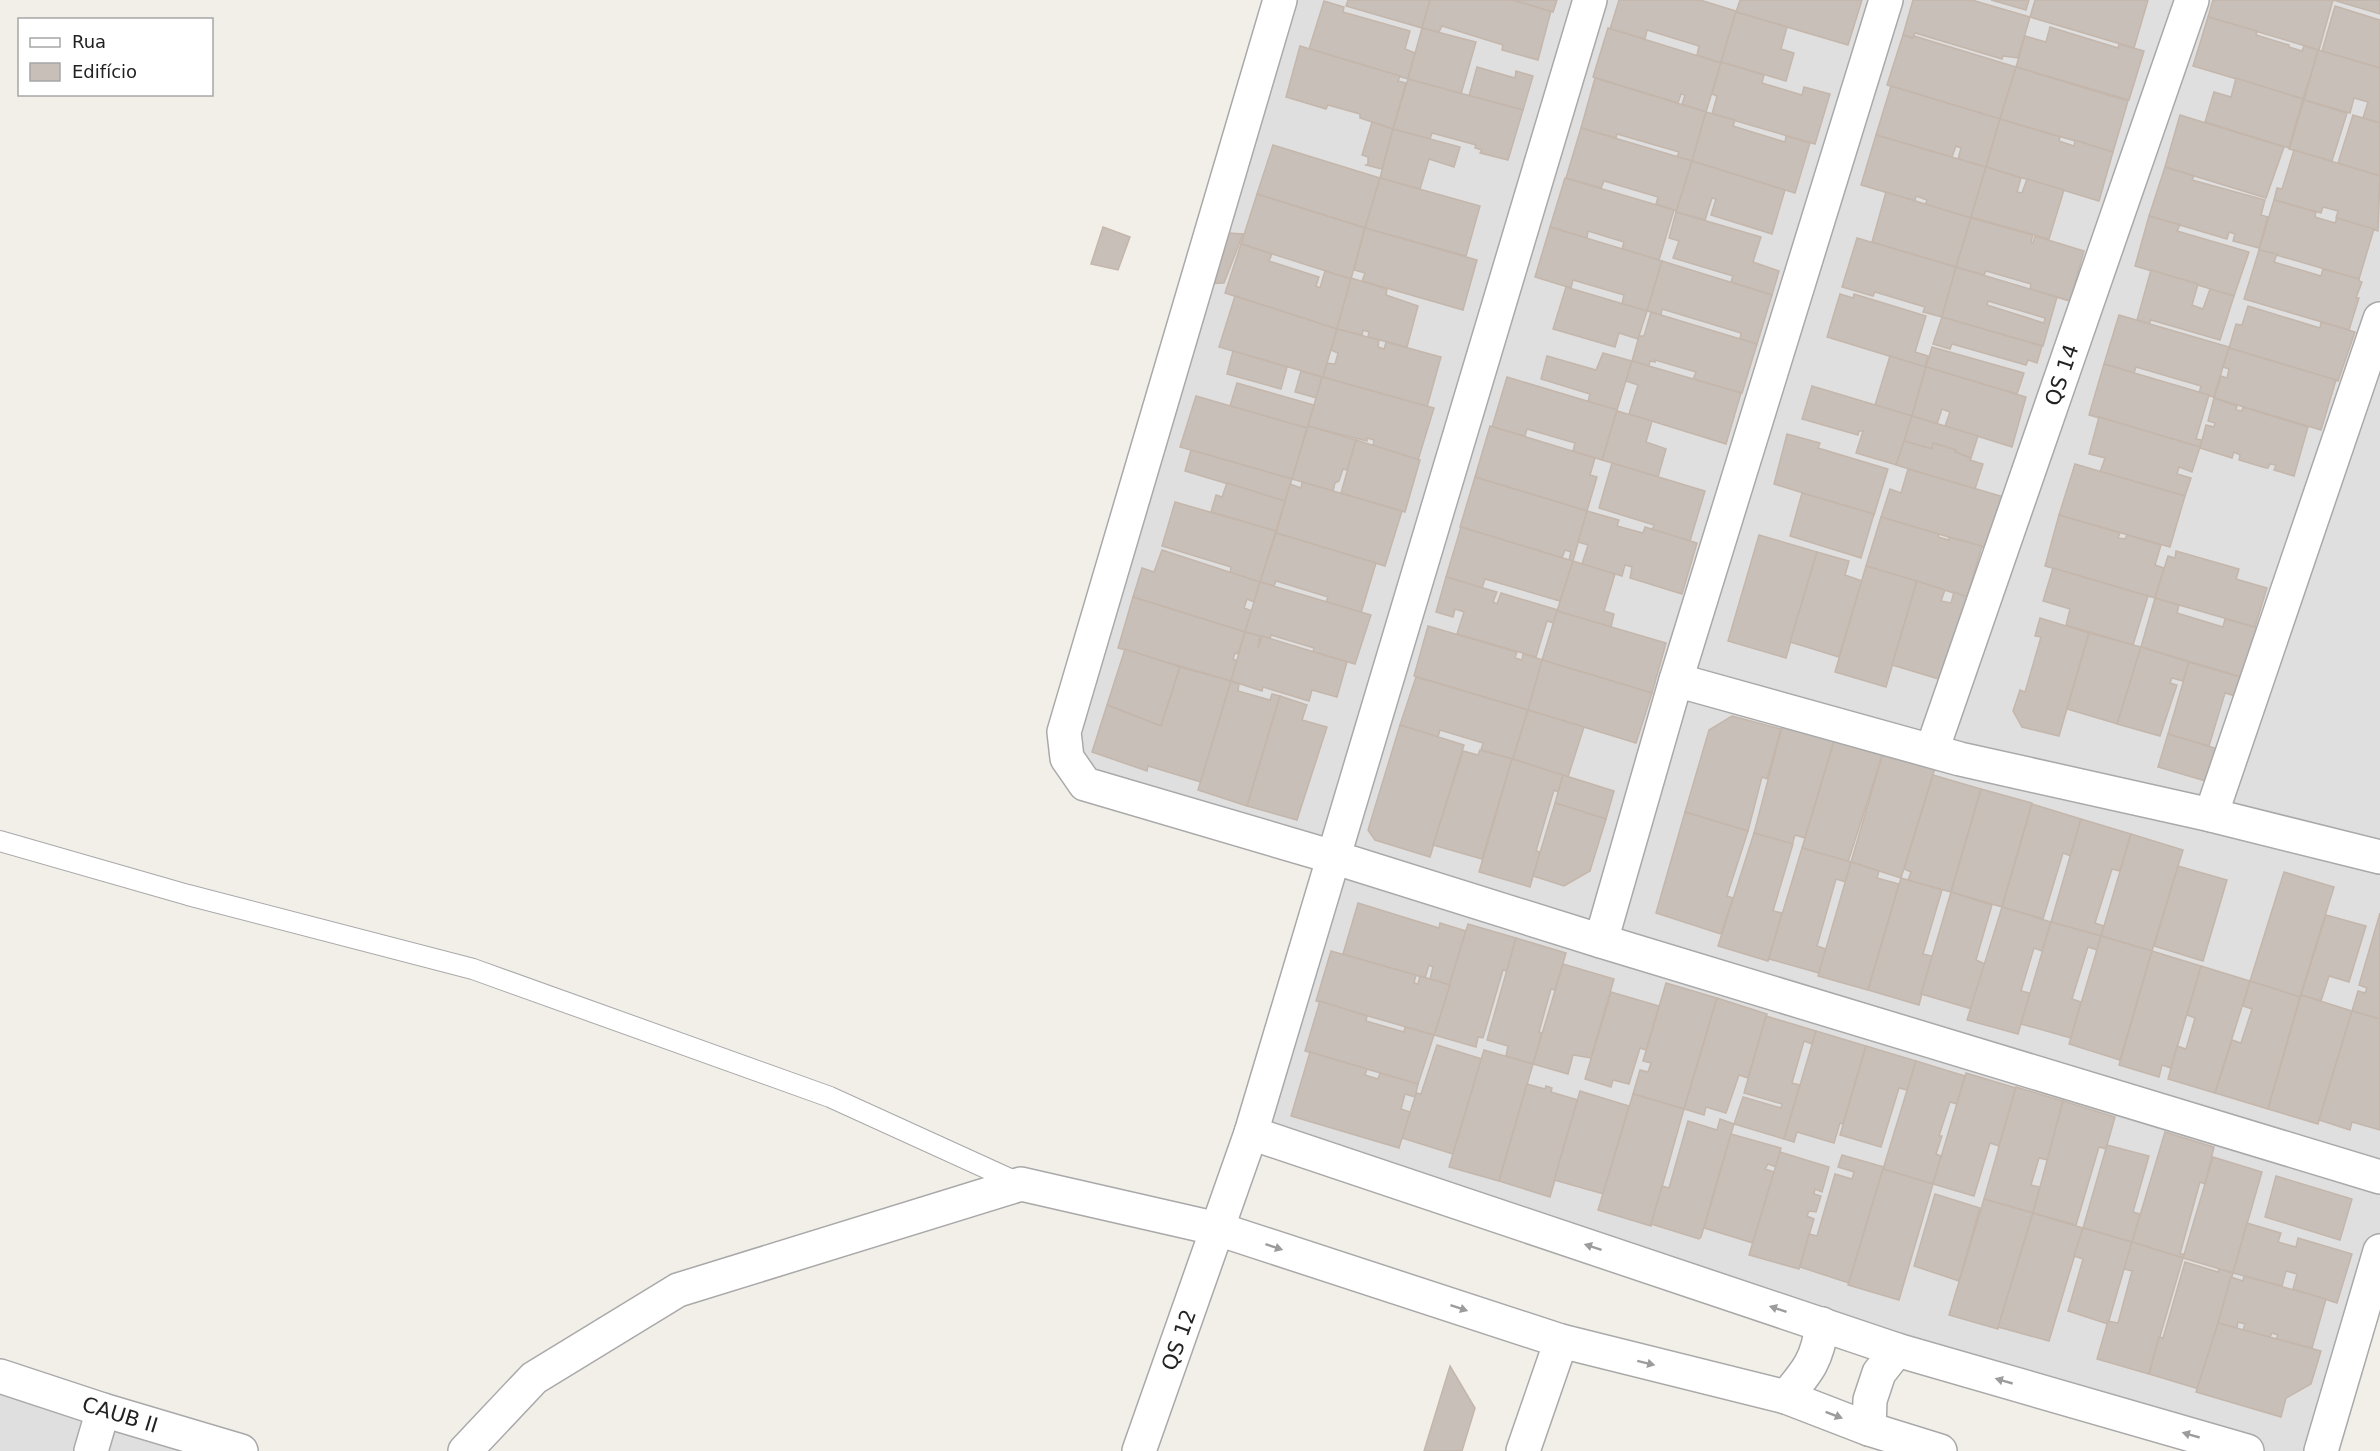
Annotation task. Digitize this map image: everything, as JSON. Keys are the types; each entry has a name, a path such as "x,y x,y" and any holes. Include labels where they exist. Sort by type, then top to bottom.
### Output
{"street":[{"path":"1280,0 1064,732 1067,758 1085,784 1333,857 1601,942 2380,1177"},
{"name":"QS 12","path":"1139,1451 1251,1133 1590,0"},
{"path":"1601,942 1676,680 1886,0"},
{"name":"QS 14","path":"1932,750 2192,0"},
{"path":"2211,816 2380,319"},
{"path":"1676,680 1960,759 2380,857"},
{"path":"1251,1133 1897,1350 2247,1451"},
{"path":"465,1451 534,1378 678,1290 1021,1184 1218,1229 1561,1341 1786,1397 1869,1429 1940,1451"},
{"path":"2321,1451 2380,1251"},
{"path":"1786,1397 1812,1362 1820,1347 1822,1323"},
{"path":"1523,1451 1561,1341"},
{"path":"1869,1429 1870,1400 1878,1372 1897,1350"},
{"name":"CAUB II","path":"0,1376 103,1410 241,1451"},
{"path":"92,1451 103,1410"}],"lane":[{"path":"0,841 188,895 473,969 830,1097 1021,1184"}],"shaded area":[{"path":"1277,0 2380,0 2380,1245 2321,1451 2254,1451 1251,1133 1333,857 1085,784 1067,758"},
{"path":"0,1385 233,1451 0,1451"}],"building":[{"path":"1348,0 1430,0 1422,28 1346,6"},
{"path":"1430,0 1513,0 1551,11 1538,60 1502,50 1503,45 1442,26 1439,32 1422,28"},
{"path":"1513,0 1557,0 1553,12"},
{"path":"1619,0 1700,0 1736,11 1721,63 1697,55 1699,46 1647,30 1645,39 1610,29"},
{"path":"1740,0 1862,0 1848,45 1736,12"},
{"path":"1913,0 1972,0 2030,17 2018,58 2003,56 2002,59 1915,33 1913,38 1903,35"},
{"path":"1991,0 2029,0 2026,10"},
{"path":"2035,0 2148,0 2134,48 2030,17"},
{"path":"2213,0 2333,0 2319,50 2208,17"},
{"path":"2333,0 2380,0 2380,14"},
{"path":"1324,1 1344,7 1343,12 1410,31 1405,49 1415,53 1408,79 1309,49"},
{"path":"2335,6 2380,20 2380,68 2322,51"},
{"path":"1736,12 1787,27 1781,49 1794,53 1786,81 1721,62"},
{"path":"2208,17 2257,31 2256,35 2302,51 2304,46 2319,50 2303,99 2193,66"},
{"path":"2050,27 2118,48 2119,44 2144,51 2129,100 2016,67 2025,36 2046,42"},
{"path":"1422,28 1476,42 1461,94 1408,79"},
{"path":"1608,28 1721,63 1706,112 1682,104 1685,95 1681,94 1678,103 1593,77"},
{"path":"1903,35 1913,38 1914,36 2016,67 2000,119 1887,85"},
{"path":"1300,46 1400,76 1398,81 1406,83 1393,129 1360,118 1360,114 1328,105 1326,109 1286,97"},
{"path":"2318,50 2380,68 2380,123 2363,118 2368,102 2354,98 2350,113 2304,100"},
{"path":"1721,62 1764,75 1762,83 1802,95 1804,87 1830,94 1815,144 1712,114 1717,96 1712,94"},
{"path":"1477,67 1515,78 1516,71 1533,76 1523,110 1469,96"},
{"path":"2016,67 2128,101 2113,152 2000,119"},
{"path":"1595,78 1706,112 1692,161 1677,157 1679,152 1617,134 1616,138 1581,128"},
{"path":"2236,78 2303,99 2289,148 2205,122 2214,92 2231,97"},
{"path":"1408,79 1523,110 1508,160 1480,153 1482,150 1475,148 1476,145 1432,133 1430,139 1393,129"},
{"path":"1891,86 2000,119 1986,167 1958,159 1961,148 1956,146 1952,157 1876,135"},
{"path":"2304,100 2347,113 2332,161 2289,149"},
{"path":"1706,112 1735,120 1733,126 1785,142 1786,136 1810,143 1795,193 1692,161"},
{"path":"2180,115 2284,147 2266,198 2165,167"},
{"path":"2353,115 2380,123 2380,176 2338,163"},
{"path":"2000,119 2060,137 2059,141 2074,146 2075,140 2113,152 2099,201 1986,167"},
{"path":"1372,122 1393,129 1382,169 1366,165 1368,157 1362,155"},
{"path":"1581,128 1692,161 1677,211 1656,204 1658,197 1604,181 1601,188 1566,178"},
{"path":"1393,129 1460,147 1454,167 1429,159 1420,189 1380,178"},
{"path":"1876,135 1986,167 1971,218 1925,205 1927,200 1916,196 1915,201 1861,185"},
{"path":"1273,145 1380,178 1366,228 1257,194"},
{"path":"2294,150 2380,176 2378,231 2336,218 2338,211 2323,207 2321,213 2274,200 2277,188 2282,189"},
{"path":"1692,161 1785,190 1772,234 1711,215 1716,199 1712,198 1705,220 1676,212"},
{"path":"1986,167 2021,178 2017,192 2022,193 2027,179 2064,190 2049,239 1971,217"},
{"path":"2165,167 2194,176 2192,180 2265,200 2261,215 2268,217 2259,248 2233,241 2235,234 2229,232 2227,239 2149,216"},
{"path":"1380,178 1480,206 1466,256 1365,228"},
{"path":"1565,178 1674,210 1659,260 1622,249 1624,242 1588,231 1587,238 1550,227"},
{"path":"1886,192 1971,218 1956,267 1872,242"},
{"path":"1257,194 1365,228 1351,279 1241,244"},
{"path":"2274,200 2316,212 2315,217 2335,223 2337,218 2374,229 2359,279 2259,250"},
{"path":"1676,212 1761,237 1753,262 1779,271 1772,295 1731,282 1733,276 1673,258 1679,241 1669,238"},
{"path":"2149,216 2180,225 2177,231 2249,252 2234,296 2135,266"},
{"path":"1971,218 2033,235 2031,242 2033,243 2035,236 2084,251 2070,301 2030,289 2031,284 1986,271 1984,275 1956,267"},
{"path":"1103,227 1130,237 1118,270 1091,264"},
{"path":"1550,227 1662,261 1647,311 1622,304 1624,295 1573,280 1571,288 1535,277"},
{"path":"1365,228 1477,260 1463,310 1362,281 1365,273 1354,270"},
{"path":"1212,232 1243,234 1224,283 1197,284"},
{"path":"1857,238 1956,267 1942,317 1923,312 1925,307 1875,292 1873,296 1842,287"},
{"path":"1241,244 1272,254 1269,261 1319,277 1316,286 1320,288 1325,271 1351,279 1337,329 1225,293"},
{"path":"2259,250 2277,254 2274,262 2321,276 2323,269 2359,279 2362,282 2356,298 2359,298 2349,330 2244,299"},
{"path":"1662,261 1772,295 1757,344 1740,339 1741,333 1662,309 1661,315 1647,311"},
{"path":"1956,267 2057,297 2043,346 1942,317","holes":["1988,301 2045,318 2044,323 1987,305"]},
{"path":"2151,270 2198,284 2192,305 2203,309 2210,289 2234,296 2220,340 2151,320 2149,324 2137,320"},
{"path":"1351,278 1387,289 1386,295 1418,306 1407,347 1368,337 1369,332 1363,330 1362,335 1337,329"},
{"path":"1566,287 1647,311 1638,339 1619,333 1615,347 1553,329"},
{"path":"1840,294 1853,298 1854,294 1926,316 1915,352 1928,356 1925,367 1827,337"},
{"path":"1235,296 1337,329 1323,377 1219,347"},
{"path":"2248,306 2320,328 2321,322 2355,332 2338,381 2229,348 2236,324 2242,325"},
{"path":"1651,312 1757,344 1742,393 1693,379 1696,372 1655,360 1655,362 1650,361 1649,366 1632,361 1639,336 1644,336"},
{"path":"2119,315 2229,347 2214,397 2199,393 2201,386 2136,367 2134,373 2104,364"},
{"path":"1942,317 2042,346 2037,363 2028,360 2026,365 1952,344 1950,349 1933,344"},
{"path":"1337,329 1379,340 1378,347 1384,349 1386,342 1441,357 1427,407 1323,377 1327,363 1335,364 1338,353 1331,350"},
{"path":"1932,347 2024,373 2017,394 1926,367"},
{"path":"2229,348 2336,380 2321,430 2214,398 2221,376 2227,378 2229,369 2223,367"},
{"path":"1233,351 1287,367 1281,389 1227,374"},
{"path":"1603,353 1632,361 1617,410 1588,402 1590,394 1541,379 1547,356 1596,370"},
{"path":"1890,356 1926,367 1912,416 1875,405"},
{"path":"1632,361 1741,393 1726,444 1629,414 1638,385 1626,381"},
{"path":"2104,364 2209,395 2196,439 2202,440 2200,447 2089,415"},
{"path":"1926,367 2026,397 2012,447 1945,426 1950,412 1942,409 1937,424 1912,416"},
{"path":"1301,371 1322,377 1317,398 1295,392"},
{"path":"1322,377 1434,408 1418,460 1373,446 1374,440 1367,438 1367,441 1308,426"},
{"path":"1507,377 1617,410 1602,460 1573,451 1575,443 1527,429 1525,436 1492,427"},
{"path":"1237,383 1314,405 1307,428 1230,406"},
{"path":"1812,386 1912,416 1897,465 1856,453 1863,431 1859,431 1858,435 1802,419"},
{"path":"1196,396 1307,428 1292,479 1180,447"},
{"path":"2214,398 2237,406 2236,410 2242,411 2243,407 2308,427 2294,476 2274,470 2276,465 2270,464 2266,468 2239,460 2240,455 2234,452 2232,458 2200,448 2206,425 2214,427 2215,423 2208,421"},
{"path":"1617,411 1652,421 1646,442 1666,449 1658,477 1602,460"},
{"path":"1912,416 1978,436 1971,458 1955,452 1956,450 1933,443 1932,449 1904,441"},
{"path":"2099,417 2200,447 2192,472 2179,467 2177,474 2191,478 2185,496 2100,472 2105,458 2089,454"},
{"path":"1308,426 1356,440 1347,470 1343,469 1333,491 1292,479"},
{"path":"1490,426 1595,458 1590,475 1597,477 1587,511 1475,477"},
{"path":"1787,434 1820,443 1818,448 1888,469 1874,515 1774,484"},
{"path":"1356,440 1420,460 1405,512 1341,493"},
{"path":"1904,441 1932,449 1933,443 1956,450 1955,452 1971,458 1970,460 1983,464 1975,489 1896,465"},
{"path":"1191,450 1292,479 1285,501 1185,471"},
{"path":"1612,463 1705,491 1690,541 1652,530 1654,525 1599,508"},
{"path":"2075,464 2185,496 2170,547 2059,515"},
{"path":"1908,469 2004,497 1989,549 1881,517 1890,489 1901,493"},
{"path":"1475,477 1587,511 1573,561 1569,560 1571,552 1565,550 1562,558 1460,527"},
{"path":"1302,482 1402,511 1385,566 1276,533 1290,484 1301,488"},
{"path":"1227,483 1285,501 1276,531 1211,512 1216,495 1222,497"},
{"path":"1802,493 1874,514 1861,558 1790,536"},
{"path":"1175,502 1276,531 1260,582 1230,573 1231,567 1162,546"},
{"path":"1587,511 1619,520 1617,526 1643,533 1645,527 1697,543 1682,594 1630,578 1632,567 1625,565 1622,576 1582,564 1588,545 1578,542"},
{"path":"2059,515 2120,533 2118,538 2125,539 2127,535 2161,545 2155,565 2164,568 2155,598 2045,566"},
{"path":"1881,517 1939,534 1938,537 1949,540 1949,537 1982,546 1967,597 1866,566"},
{"path":"1461,527 1573,561 1560,601 1485,579 1482,588 1446,577"},
{"path":"1276,533 1376,563 1361,613 1326,602 1328,597 1276,581 1274,586 1260,582"},
{"path":"1759,535 1817,552 1786,658 1728,641"},
{"path":"1162,550 1260,582 1254,602 1247,599 1244,608 1252,611 1245,632 1133,597 1142,568 1154,572"},
{"path":"2176,551 2239,569 2236,579 2267,588 2255,627 2155,598 2168,556 2175,558"},
{"path":"1817,552 1849,561 1845,575 1862,581 1839,657 1790,642"},
{"path":"1573,561 1615,574 1604,611 1614,614 1611,627 1557,611"},
{"path":"1866,566 1917,581 1886,687 1835,672"},
{"path":"2053,568 2148,596 2133,645 2066,625 2070,609 2043,601"},
{"path":"1446,577 1497,592 1493,602 1497,604 1501,593 1558,610 1554,623 1547,621 1536,657 1457,634 1464,612 1455,609 1453,617 1436,612"},
{"path":"1917,581 1945,590 1941,601 1951,603 1954,592 1967,597 1942,680 1892,665"},
{"path":"1260,582 1371,615 1355,664 1313,652 1314,648 1271,635 1270,639 1245,632"},
{"path":"1133,597 1245,632 1238,654 1235,653 1233,659 1237,661 1231,681 1118,648"},
{"path":"2155,598 2179,605 2177,613 2223,627 2225,619 2265,630 2251,680 2141,647"},
{"path":"1557,611 1666,643 1652,693 1542,660"},
{"path":"2040,618 2089,633 2059,736 2022,727 2013,711 2020,690 2025,692 2041,637 2035,636"},
{"path":"1428,626 1517,652 1515,658 1522,660 1523,654 1543,660 1528,710 1414,676"},
{"path":"1245,632 1260,636 1258,648 1262,636 1347,662 1337,697 1312,690 1309,701 1263,687 1262,691 1231,681"},
{"path":"2089,633 2141,647 2118,724 2067,709"},
{"path":"2141,647 2189,662 2183,681 2172,678 2170,683 2177,685 2160,736 2117,724"},
{"path":"1125,649 1180,667 1161,726 1107,705"},
{"path":"1542,660 1652,693 1636,743 1528,710"},
{"path":"2189,662 2240,677 2235,696 2225,693 2209,746 2168,734"},
{"path":"1180,667 1231,681 1201,782 1148,766 1147,771 1092,752 1107,705 1161,726"},
{"path":"1416,677 1528,710 1513,759 1481,750 1483,743 1440,730 1438,737 1400,725"},
{"path":"1231,681 1239,684 1238,691 1270,700 1272,694 1280,696 1247,806 1198,790"},
{"path":"1280,696 1307,705 1302,720 1327,727 1297,820 1247,806"},
{"path":"1528,710 1584,727 1568,777 1513,759"},
{"path":"1732,716 1781,729 1767,779 1762,777 1748,831 1685,812 1709,730"},
{"path":"1783,723 1835,738 1805,838 1795,835 1792,845 1754,833"},
{"path":"1400,725 1464,745 1430,857 1375,840 1368,830"},
{"path":"2168,734 2218,749 2209,782 2158,767"},
{"path":"1835,738 1883,753 1848,862 1802,848"},
{"path":"1480,750 1512,759 1482,859 1433,845 1463,751 1478,755"},
{"path":"1883,753 1935,768 1901,878 1851,862"},
{"path":"1512,759 1563,775 1558,792 1554,790 1536,851 1540,852 1530,887 1479,872"},
{"path":"1563,775 1614,791 1606,819 1555,803"},
{"path":"1933,775 1981,789 1951,892 1908,880 1911,872 1904,869"},
{"path":"1981,789 2032,803 2002,907 1951,892"},
{"path":"1555,803 1606,819 1590,871 1564,886 1533,876"},
{"path":"2032,804 2081,819 2071,856 2063,853 2043,919 2002,907"},
{"path":"1685,812 1748,831 1727,896 1733,898 1721,934 1656,913"},
{"path":"2081,819 2131,834 2120,871 2112,869 2095,923 2104,926 2101,936 2051,922"},
{"path":"1754,833 1793,844 1773,911 1782,913 1768,961 1718,946"},
{"path":"2131,834 2183,850 2152,951 2101,936"},
{"path":"1802,848 1851,862 1846,882 1836,879 1817,946 1826,949 1819,973 1769,959 1768,961"},
{"path":"1851,862 1879,871 1877,878 1899,884 1868,990 1818,976"},
{"path":"2178,866 2227,880 2203,961 2154,946"},
{"path":"2284,872 2334,887 2300,997 2250,981"},
{"path":"1901,878 1942,890 1923,954 1932,956 1919,1005 1868,990"},
{"path":"1951,892 1992,905 1976,960 1985,964 1972,1009 1921,994"},
{"path":"1358,903 1439,928 1440,923 1466,931 1450,985 1430,979 1433,967 1429,965 1425,978 1343,954"},
{"path":"2002,907 2051,922 2042,951 2034,948 2021,991 2030,993 2018,1034 1967,1020"},
{"path":"2380,913 2380,1019 2352,1011 2358,991 2365,993 2367,988 2359,985"},
{"path":"2326,915 2366,926 2349,982 2329,976 2321,1001 2301,995"},
{"path":"2051,922 2101,936 2097,950 2088,947 2072,999 2081,1002 2071,1038 2021,1024"},
{"path":"1468,924 1516,938 1507,971 1503,970 1483,1038 1478,1037 1476,1047 1434,1035"},
{"path":"2101,936 2152,951 2120,1060 2069,1044"},
{"path":"1516,938 1566,953 1555,990 1551,989 1533,1064 1506,1056 1508,1046 1487,1040"},
{"path":"1331,951 1416,975 1414,983 1418,984 1420,976 1450,985 1434,1035 1316,1001"},
{"path":"2152,951 2201,966 2171,1068 2162,1065 2159,1077 2119,1065"},
{"path":"1563,964 1614,979 1591,1058 1573,1055 1568,1074 1533,1064"},
{"path":"2201,966 2250,981 2215,1093 2168,1079 2177,1046 2186,1049 2195,1018 2187,1015"},
{"path":"2250,981 2300,997 2268,1109 2215,1093 2232,1040 2241,1043 2252,1009 2243,1006"},
{"path":"1666,983 1717,998 1684,1109 1633,1094 1640,1070 1648,1072 1651,1063 1643,1061"},
{"path":"1611,992 1659,1006 1646,1050 1640,1048 1629,1084 1613,1080 1611,1087 1585,1079"},
{"path":"2301,995 2352,1011 2318,1124 2268,1109"},
{"path":"1717,998 1767,1014 1748,1078 1739,1075 1726,1113 1706,1107 1704,1115 1684,1109"},
{"path":"1320,1001 1367,1016 1366,1021 1404,1032 1405,1027 1434,1035 1418,1084 1305,1051"},
{"path":"2352,1011 2380,1019 2380,1130 2352,1122 2350,1130 2319,1120"},
{"path":"1766,1016 1816,1031 1812,1044 1804,1041 1792,1083 1800,1085 1784,1139 1734,1124 1743,1097 1781,1108 1782,1104 1744,1093"},
{"path":"1816,1031 1866,1046 1843,1124 1840,1123 1834,1143 1797,1132 1794,1142 1784,1139"},
{"path":"1437,1045 1482,1059 1453,1154 1402,1138 1416,1093 1421,1094"},
{"path":"1866,1046 1916,1061 1907,1090 1899,1088 1881,1147 1840,1135"},
{"path":"1484,1050 1533,1064 1499,1181 1449,1167"},
{"path":"1310,1052 1367,1069 1365,1075 1378,1079 1380,1073 1418,1084 1415,1097 1405,1094 1401,1109 1410,1112 1399,1148 1291,1116"},
{"path":"1916,1061 1965,1076 1957,1104 1950,1102 1939,1136 1942,1136 1936,1154 1941,1156 1933,1184 1883,1169"},
{"path":"1966,1073 2016,1088 1999,1146 1990,1143 1974,1196 1933,1184"},
{"path":"1527,1084 1545,1089 1546,1086 1552,1088 1551,1092 1578,1100 1550,1197 1499,1181"},
{"path":"2016,1087 2063,1101 2048,1160 2039,1158 2031,1185 2040,1187 2033,1213 1984,1199"},
{"path":"1580,1091 1629,1106 1604,1194 1554,1180"},
{"path":"1633,1094 1684,1109 1651,1226 1598,1210"},
{"path":"2063,1101 2115,1117 2106,1149 2099,1147 2076,1225 2033,1213"},
{"path":"1720,1119 1734,1124 1701,1237 1699,1239 1651,1224 1662,1186 1669,1188 1688,1121 1717,1130"},
{"path":"2165,1132 2214,1147 2205,1184 2200,1182 2180,1254 2184,1254 2183,1258 2132,1242"},
{"path":"1731,1134 1781,1148 1776,1167 1768,1164 1765,1169 1774,1172 1753,1243 1704,1228"},
{"path":"2107,1145 2149,1156 2133,1212 2140,1214 2132,1242 2083,1228"},
{"path":"1780,1152 1829,1167 1822,1192 1815,1189 1814,1194 1821,1196 1816,1212 1809,1211 1807,1216 1814,1219 1799,1269 1749,1255"},
{"path":"1842,1155 1884,1167 1849,1283 1800,1267 1809,1234 1817,1236 1835,1174 1852,1179 1854,1172 1838,1167"},
{"path":"2213,1157 2262,1172 2233,1273 2183,1258"},
{"path":"1883,1169 1933,1184 1899,1300 1848,1285"},
{"path":"2276,1176 2352,1199 2340,1240 2265,1217"},
{"path":"1935,1194 1980,1208 1959,1281 1914,1266"},
{"path":"1984,1199 2033,1213 1998,1329 1949,1315"},
{"path":"2033,1213 2083,1228 2049,1341 1998,1327"},
{"path":"2247,1223 2281,1233 2278,1242 2296,1247 2298,1238 2352,1254 2337,1303 2293,1289 2297,1274 2286,1271 2282,1286 2233,1273"},
{"path":"2083,1228 2132,1242 2108,1324 2068,1311 2083,1259 2074,1256"},
{"path":"2132,1242 2183,1258 2149,1374 2097,1359 2108,1321 2118,1323 2132,1271 2124,1269"},
{"path":"2185,1262 2218,1272 2219,1269 2233,1273 2199,1389 2149,1374 2159,1337 2163,1338"},
{"path":"2244,1276 2326,1299 2312,1348 2276,1339 2278,1335 2272,1333 2270,1337 2243,1330 2245,1324 2238,1322 2237,1328 2218,1323 2231,1277 2243,1281"},
{"path":"2218,1323 2321,1351 2311,1384 2286,1398 2281,1417 2196,1392"},
{"path":"1450,1366 1475,1408 1462,1451 1424,1451"}]}
